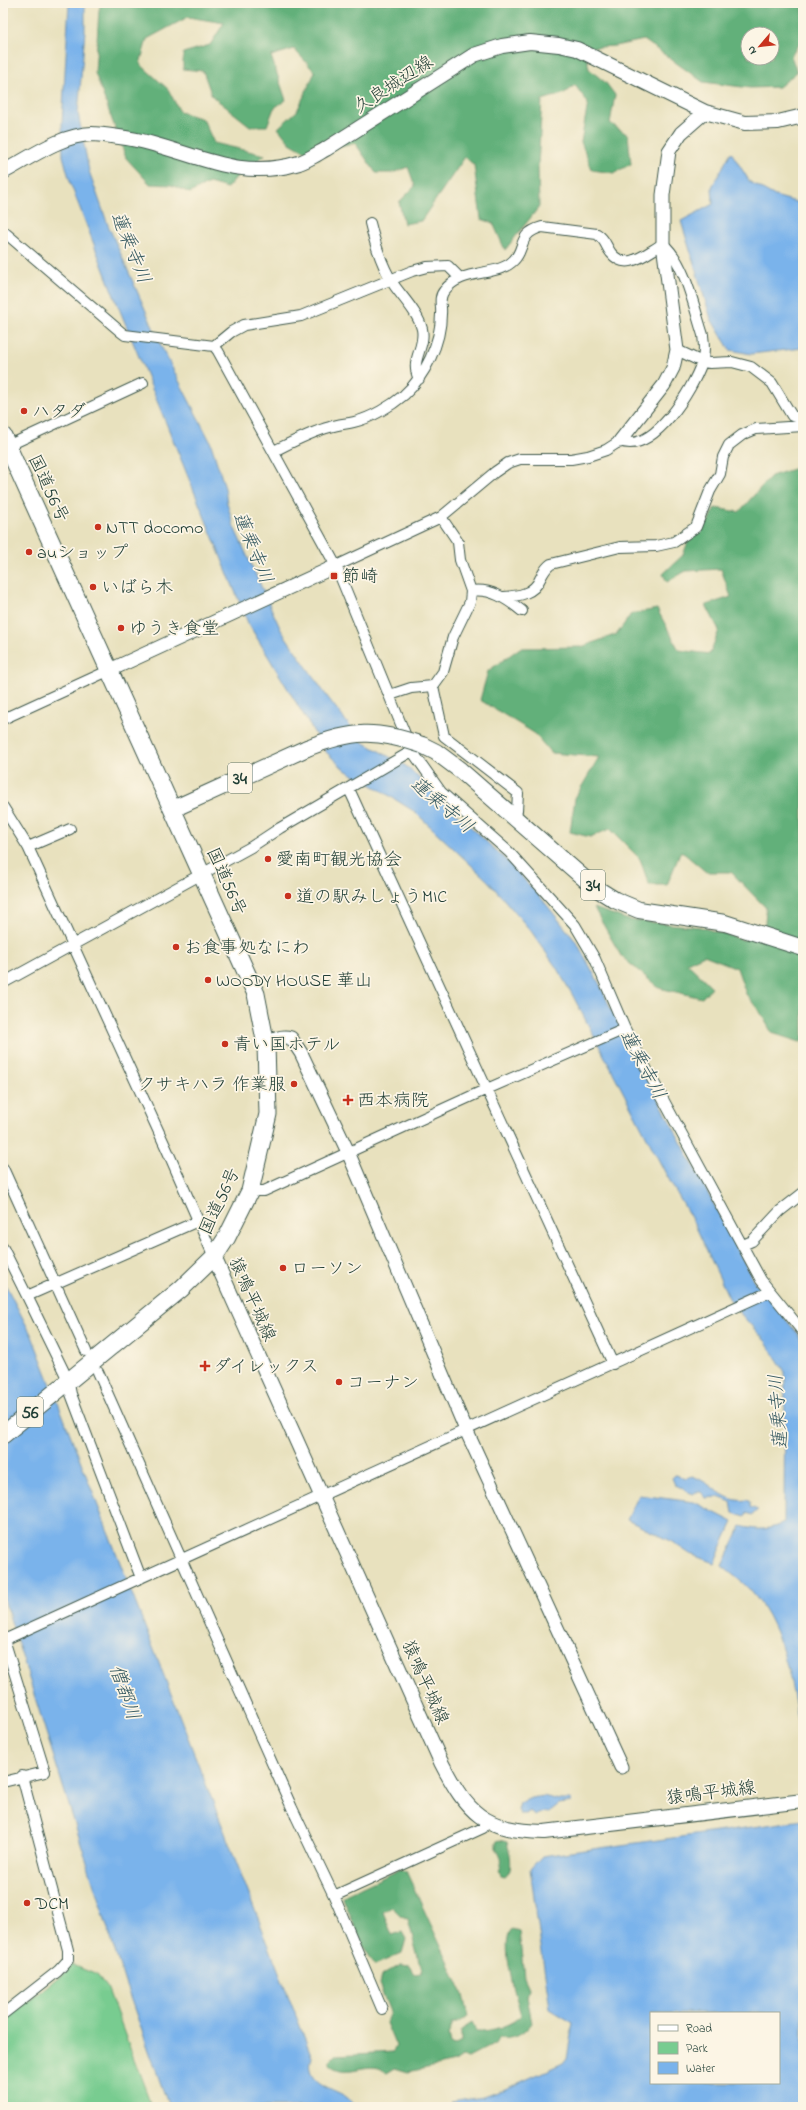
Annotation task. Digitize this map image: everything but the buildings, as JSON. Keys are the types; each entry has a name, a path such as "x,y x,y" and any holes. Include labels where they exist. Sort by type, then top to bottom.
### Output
{"highway":[{"name":"国道56号","path":"3,1435 181,1289 214,1257 227,1237 250,1191 268,1114 266,1045 256,994 110,670 4,443"}],"main road":[{"name":"久良城辺線","path":"3,172 47,148 69,139 92,134 143,140 224,166 249,170 272,169 300,163 326,149 474,55 502,46 530,42 559,45 577,49 705,112 745,123 778,122 803,116"},
{"name":"34","path":"173,809 330,739 351,734 374,733 396,736 460,770 594,887 615,900 639,910 725,923 803,948"},
{"name":"猿鳴平城線","path":"214,1257 454,1787 471,1809 486,1821 497,1826 521,1832 544,1832 803,1801"}],"street":[{"path":"3,719 238,613 266,598 441,517 494,472 508,463 520,459 571,459 588,456 606,450 620,441 664,386 673,368 677,350 663,244 663,195 669,151 681,133 705,112"},
{"path":"370,223 377,250 391,280 401,292 422,329 422,342 416,359 415,371 419,379"},
{"path":"274,451 330,427 355,422 373,415 396,400 419,379 431,357 442,314 440,300 443,291 459,277 502,267 514,260 527,234 542,227 596,234 604,239 610,252 618,260 629,262 642,258 663,244"},
{"path":"3,231 116,329 125,335 214,346 244,325 301,316 427,267 448,266 459,277"},
{"path":"620,441 628,444 641,442 667,422 689,389 702,362 703,334 678,264 670,250 663,244"},
{"path":"214,346 274,451 336,566 390,694 441,792 509,852 574,925 595,959 622,1030 743,1245 766,1294 803,1332"},
{"path":"677,350 702,362 732,362 751,367 772,383 792,416 803,419"},
{"path":"4,443 142,383"},
{"path":"504,598 518,596 531,591 539,582 545,568 551,564 620,547 656,546 674,542 696,527 710,492 720,474 723,457 729,445 742,435 756,429 784,425 803,426"},
{"path":"441,517 458,542 460,560 471,591 470,602 453,637 442,672 433,686 444,736 518,793 517,811"},
{"path":"471,591 486,591 504,598 522,610"},
{"path":"390,694 411,688 433,686"},
{"path":"3,983 72,944 203,874 352,788 390,763 417,748"},
{"path":"352,788 487,1089 613,1364"},
{"path":"3,807 28,847 214,1257"},
{"path":"28,847 70,829"},
{"path":"250,1191 264,1191 487,1089 622,1030"},
{"path":"266,1045 275,1038 284,1036 292,1038 348,1152 466,1430 621,1767"},
{"path":"3,1168 54,1284 86,1351"},
{"path":"743,1245 752,1241 780,1212 803,1193"},
{"path":"27,1296 198,1221"},
{"path":"3,1248 27,1296 63,1385 71,1394 138,1579"},
{"path":"3,1782 22,1776 45,1772 6,1638 766,1294"},
{"path":"98,1372 292,1808 334,1896 382,2009"},
{"path":"3,2014 58,1971 68,1960 68,1950 22,1776"},
{"path":"334,1896 483,1828 486,1821"}],"green space":[{"path":"101,3 803,3 803,39 791,56 797,72 779,87 750,88 703,82 644,40 615,46 585,48 589,69 606,83 615,95 610,123 628,135 631,164 614,173 592,170 581,142 588,103 575,85 563,94 542,100 538,166 539,207 505,250 493,223 481,219 474,165 465,157 421,221 404,224 399,202 415,186 408,167 392,173 376,173 355,143 338,146 318,159 290,143 278,128 297,111 315,72 294,49 271,56 286,100 274,108 267,126 250,126 212,96 203,71 183,69 183,53 210,45 224,23 188,17 147,39 140,64 168,89 180,112 203,119 214,143 265,155 240,173 227,188 209,183 190,193 171,185 150,184 126,158 95,73 99,10"},
{"path":"803,466 803,1041 800,1042 772,1033 760,1012 746,994 737,968 704,955 687,963 712,987 702,998 659,988 621,956 594,908 629,920 700,927 744,940 765,924 766,908 731,872 706,872 681,851 667,885 649,885 640,859 610,829 590,837 570,832 575,798 599,757 551,753 534,733 480,700 488,671 520,648 581,647 617,634 631,614 657,609 679,650 710,654 719,630 706,605 731,597 721,569 686,571 667,582 663,574 683,555 689,539 708,522 715,508 739,512 771,476"},
{"path":"499,1840 507,1842 510,1855 511,1865 505,1876 501,1875 499,1871 501,1859 496,1848 496,1842"},
{"path":"401,1869 406,1871 463,1994 468,2017 457,2023 453,2023 448,2035 450,2044 454,2046 461,2042 461,2030 472,2023 476,2031 482,2031 507,2025 521,2015 508,1957 508,1935 512,1929 519,1931 524,1977 529,1988 527,1997 532,2022 522,2033 509,2037 499,2037 495,2044 468,2058 462,2057 455,2062 408,2072 395,2068 387,2073 378,2068 372,2067 341,2070 330,2064 330,2060 335,2055 393,2052 396,2046 386,2022 390,2012 379,1984 381,1976 401,1965 410,1966 415,1974 421,1973 423,1969 419,1962 408,1919 400,1915 392,1907 383,1912 392,1935 402,1932 406,1939 402,1953 375,1965 363,1946 343,1898 345,1895"},
{"path":"73,1965 97,1975 107,1987 152,2107 3,2107 3,2022"}],"water":[{"name":"蓮乗寺川","path":"69,3 85,3 85,31 78,113 89,171 108,225 163,350 210,441 225,488 227,503 234,527 281,630 326,695 361,741 406,766 507,861 542,899 577,943 754,1281 797,1333 803,1344 803,1750 787,1666 773,1625 763,1606 750,1590 722,1566 741,1526 753,1529 763,1529 784,1523 785,1372 767,1343 740,1313 729,1298 695,1225 667,1176 572,994 556,967 531,931 488,881 415,812 345,770 326,752 248,623 112,291 71,185 63,156 62,124"},
{"path":"731,152 750,182 775,196 803,204 803,348 751,354 730,350 711,319 681,221 713,204 712,187"},
{"name":"僧都川","path":"3,1280 32,1336 312,2057 312,2073 320,2083 345,2096 357,2107 169,2107 125,1983 3,1596"},
{"path":"675,1475 686,1478 692,1476 706,1483 725,1496 732,1499 747,1500 750,1502 750,1507 758,1510 752,1515 747,1513 745,1517 733,1513 731,1502 718,1497 706,1498 701,1492 696,1492 693,1494 675,1485 672,1478"},
{"path":"639,1495 694,1502 733,1522 714,1563 690,1554 669,1540 627,1520"},
{"path":"543,1796 559,1800 570,1800 572,1802 559,1804 548,1813 543,1812 534,1816 530,1811 526,1814 520,1814 518,1810 520,1803 531,1798"},
{"path":"803,1820 803,2107 462,2107 450,2102 484,2097 503,2090 563,2063 567,2058 573,2023 550,2009 530,1869 542,1856"}],"place":[{"name":"ハタダ","path":"24,411"},
{"name":"NTT docomo","path":"98,527"},
{"name":"auショップ","path":"29,552"},
{"name":"節崎","path":"334,576"},
{"name":"いばら木","path":"93,587"},
{"name":"ゆうき食堂","path":"121,628"},
{"name":"愛南町観光協会","path":"268,859"},
{"name":"道の駅みしょうMIC","path":"288,896"},
{"name":"お食事処なにわ","path":"176,947"},
{"name":"WOODY HOUSE 華山","path":"208,980"},
{"name":"青い国ホテル","path":"225,1044"},
{"name":"クサキハラ 作業服","path":"294,1084"},
{"name":"西本病院","path":"348,1100"},
{"name":"ローソン","path":"283,1268"},
{"name":"ダイレックス","path":"205,1366"},
{"name":"コーナン","path":"339,1382"},
{"name":"DCM","path":"27,1903"}]}
